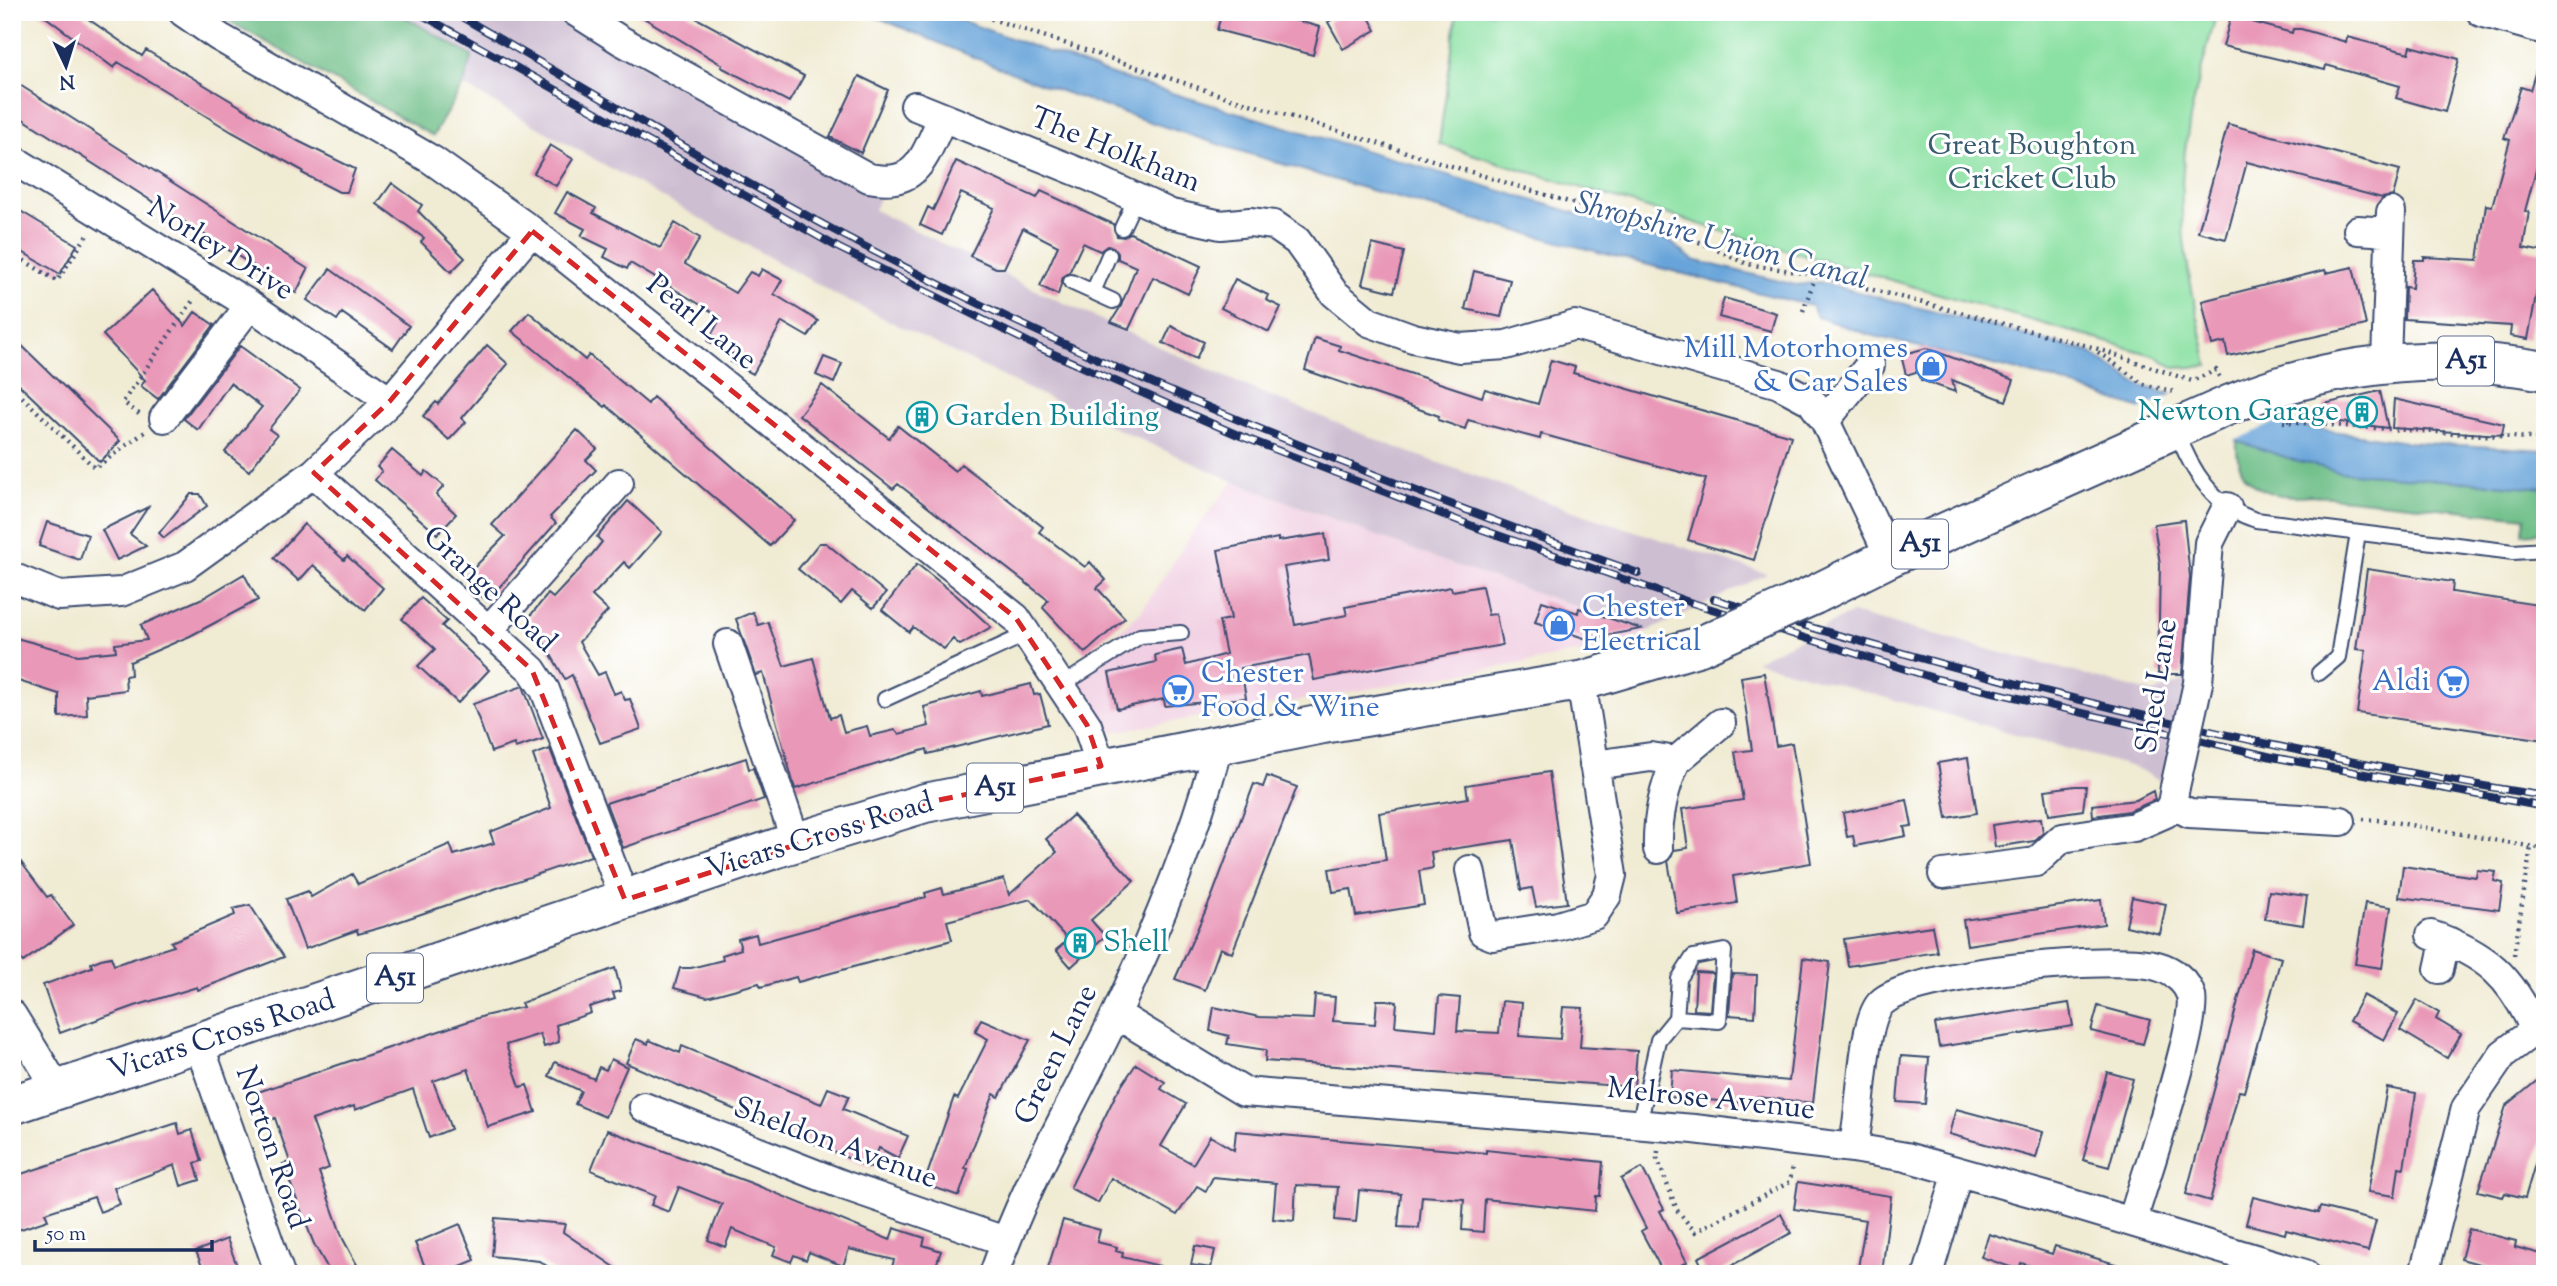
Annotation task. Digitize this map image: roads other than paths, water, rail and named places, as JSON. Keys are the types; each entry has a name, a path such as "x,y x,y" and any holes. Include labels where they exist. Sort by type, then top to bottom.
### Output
{"highway":[{"name":"A51","path":"2180,414 2233,403 2311,376 2386,362 2421,359 2543,364"},
{"name":"Vicars Cross Road","path":"12,1105 796,842 925,803 1323,724 1581,681 1700,646 1814,595 2180,414"}],"street":[{"name":"Pearl Lane","path":"183,12 219,37 432,160 532,232 1016,618 1087,725 1101,766"},
{"path":"576,12 631,47 869,178 884,181 910,175 922,161 942,119"},
{"path":"2481,12 2545,30"},
{"name":"The Holkham","path":"915,106 1171,214 1222,225 1250,222 1274,225 1297,241 1334,293 1368,322 1413,338 1460,348 1506,345 1575,325 1779,384 1811,401 1825,421 1890,557"},
{"name":"Norley Drive","path":"15,168 100,214 250,305 390,401"},
{"path":"2358,230 2389,222 2386,362"},
{"path":"12,577 59,596 121,592 185,566 314,473 390,401 532,232"},
{"path":"159,422 250,305"},
{"path":"1825,421 1870,365"},
{"name":"Grange Road","path":"314,473 532,670 545,690 625,900"},
{"path":"487,632 619,483"},
{"name":"Shed Lane","path":"2174,795 2198,683 2208,543 2227,507"},
{"path":"728,644 796,842"},
{"path":"1470,870 1478,923 1483,932 1493,936 1558,926 1594,915 1607,895 1612,875 1581,681"},
{"path":"1658,849 1658,823 1665,785 1676,761 1721,723"},
{"name":"Green Lane","path":"994,1274 1005,1241 1056,1128 1116,1014 1200,814 1218,746"},
{"path":"1594,765 1651,757 1676,761"},
{"path":"1943,874 2036,862 2062,838 2134,827 2166,813 2174,795 2189,813 2341,821"},
{"path":"2424,1274 2466,1108 2503,1054 2540,1029 2504,976 2472,951 2440,938 2439,969"},
{"path":"1853,1148 1861,1113 1870,1021 1885,1000 1915,987 1948,979 2051,965 2138,963 2160,967 2186,985 2192,1009 2184,1049 2132,1222"},
{"name":"Melrose Avenue","path":"1116,1014 1244,1092 1794,1140 1906,1157 2132,1222 2287,1271"},
{"path":"12,1015 58,1090"},
{"name":"Norton Road","path":"199,1044 280,1274"},
{"name":"Sheldon Avenue","path":"644,1107 846,1186 1005,1241"},
{"path":"1928,1274 1958,1172"}],"lane":[{"path":"1122,228 1136,198"},
{"path":"1093,292 1110,255"},
{"path":"1071,282 1113,301"},
{"path":"2180,414 2183,450 2211,495 2227,507 2256,520 2513,552 2545,550"},
{"path":"2319,673 2338,657 2358,533"},
{"path":"1062,685 1140,636 1181,633"},
{"path":"885,699 1027,634"},
{"path":"1650,1126 1658,1040 1676,1018 1679,979 1693,957 1724,951 1719,1021 1676,1018"}],"water":[{"path":"864,12 938,12 1115,76 1669,241 1693,260 1796,285 1820,282 2089,352 2141,386 2272,422 2406,442 2545,450 2545,488 2340,472 2294,460 2051,379 1870,335 1817,317 1812,306 1526,233 1242,152 1031,80"}],"railway":[{"path":"417,12 839,248 1040,348 1238,435 1475,527 1686,601 1937,679 2272,757 2545,807"},
{"path":"453,12 843,235 1037,331 1135,376 1335,459 1638,573"},
{"path":"1714,599 1919,658 2231,736 2545,796"}],"place":[{"name":"Mill Motorhomes & Car Sales","path":"1931,366"},
{"name":"Newton Garage","path":"2362,412"},
{"name":"Garden Building","path":"922,417"},
{"name":"Chester Electrical","path":"1559,625"},
{"name":"Aldi","path":"2453,682"},
{"name":"Chester Food & Wine","path":"1178,691"},
{"name":"Shell","path":"1080,943"}],"park label":[{"name":"Great Boughton Cricket Club","path":"2032,163"}],"water label":[{"name":"Shropshire Union Canal","path":"1721,242"}]}
